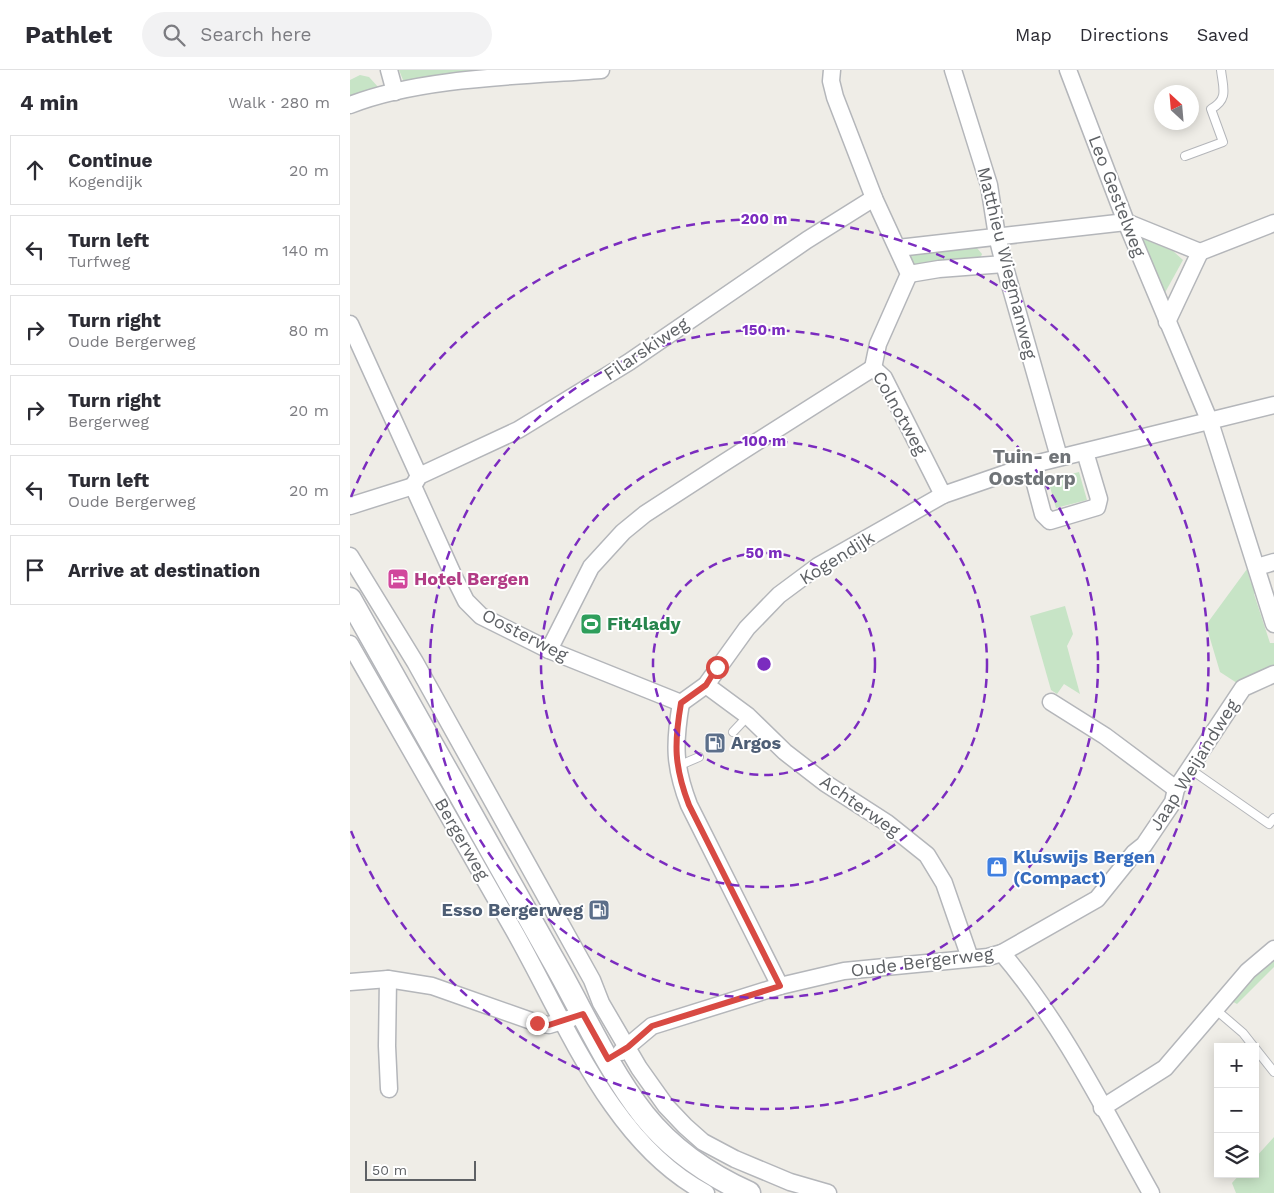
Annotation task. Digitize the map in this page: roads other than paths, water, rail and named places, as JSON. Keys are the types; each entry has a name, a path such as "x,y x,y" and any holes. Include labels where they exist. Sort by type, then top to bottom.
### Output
{"main road":[{"name":"Bergerweg","path":"350,599 518,898 573,1011 608,1059 644,1115 671,1143 712,1175 749,1193"}],"street":[{"path":"389,70 395,92"},
{"path":"350,105 395,92 451,83 600,70"},
{"path":"832,70 831,81 835,97 874,198 908,274 939,269 1004,264"},
{"name":"Matthieu Wiegmanweg","path":"953,70 989,185 997,236 1004,264 1059,457"},
{"name":"Leo Gestelweg","path":"1068,70 1126,222 1210,422"},
{"name":"Filarskiweg","path":"416,481 518,430 629,362 807,240 874,198"},
{"path":"898,248 1126,222 1200,252"},
{"path":"1167,322 1200,252 1274,223"},
{"name":"Colnotweg","path":"908,274 878,344 873,368 884,378 943,495"},
{"name":"Oosterweg","path":"350,324 466,601 481,616 549,650 681,703"},
{"path":"549,650 591,567 623,532 676,494 873,368"},
{"name":"Kogendijk","path":"681,703 706,685 747,628 779,595 818,566 943,495 1059,457 1274,405"},
{"path":"1210,422 1274,624"},
{"path":"1030,465 1043,514 1050,521 1097,507 1099,498 1085,452"},
{"path":"350,506 416,481"},
{"path":"350,556 415,662 549,901 584,966 612,1024 628,1047 638,1068 666,1106 703,1142 758,1170 828,1193"},
{"path":"1257,567 1274,562"},
{"name":"Bergerweg","path":"350,644 544,984 573,1011 574,1045 612,1104 635,1135 664,1164 691,1185 706,1193"},
{"name":"Jaap Weijandweg","path":"1002,953 1097,899 1134,853 1144,845 1173,802 1176,789 1243,688 1274,674"},
{"name":"Achterweg","path":"706,685 748,716 785,752 825,783 887,823 927,855 944,883 970,958"},
{"path":"1051,702 1105,736 1176,789"},
{"path":"681,703 675,739 678,777 689,805 780,986"},
{"path":"518,898 549,901"},
{"path":"1102,1108 1165,1068 1248,971 1274,949"},
{"name":"Oude Bergerweg","path":"608,1059 628,1047 652,1026 780,986 844,971 1002,953 1026,982 1086,1076 1150,1193"},
{"path":"350,982 388,979 432,986 537,1023 549,1025 573,1011 584,966"},
{"path":"388,979 387,1046 389,1090"}],"lane":[{"path":"1186,156 1223,142 1211,109 1221,104 1224,96 1222,70"},
{"path":"733,732 748,716"},
{"path":"678,766 699,757"},
{"path":"1190,769 1269,824 1274,818"},
{"path":"1215,1009 1243,1032 1251,1043"},
{"path":"1259,1053 1274,1072"}],"place":[{"name":"Hotel Bergen","path":"398,579"},
{"name":"Fit4lady","path":"591,624"},
{"name":"Argos","path":"715,743"},
{"name":"Kluswijs Bergen (Compact)","path":"997,867"},
{"name":"Esso Bergerweg","path":"599,910"}],"district":[{"name":"Tuin- en Oostdorp","path":"1032,467"}]}
